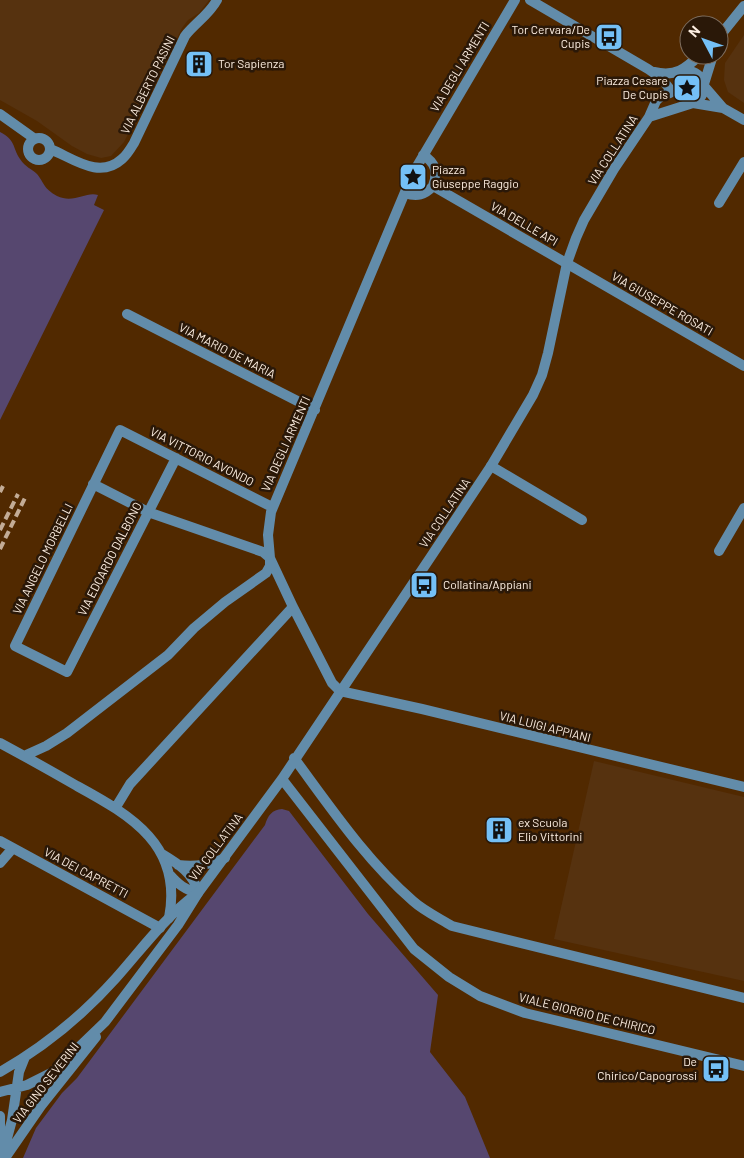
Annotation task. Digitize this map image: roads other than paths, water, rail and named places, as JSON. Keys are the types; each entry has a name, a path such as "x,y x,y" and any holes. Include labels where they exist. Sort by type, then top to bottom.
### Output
{"street":[{"name":"VIA ALBERTO PASINI","path":"50,149 96,169 108,168 122,159 134,143 185,36 213,8 217,0"},
{"name":"VIA DEGLI ARMENTI","path":"425,151 515,0"},
{"path":"530,0 651,71 661,78 675,100 689,104 724,108"},
{"path":"729,25 744,6"},
{"path":"670,91 671,80 688,65"},
{"path":"649,117 689,104 702,97 710,65"},
{"path":"651,71 662,74 688,70 696,72 713,98 724,108 744,120"},
{"path":"649,117 658,99 670,91"},
{"path":"0,114 14,122 35,139 45,140 50,149 44,158 34,158 29,153 29,146 35,139"},
{"name":"VIA COLLATINA","path":"0,1092 44,1077 59,1067 105,1022 182,920 198,893 282,779 294,758 491,466 526,410 542,375 567,263 576,238 587,215 614,170 649,117"},
{"path":"425,151 435,167 437,188 413,196 405,194 413,173 425,151"},
{"path":"718,203 744,162"},
{"name":"VIA DELLE API","path":"437,188 567,263"},
{"name":"VIA DEGLI ARMENTI","path":"340,691 332,683 270,558 268,534 272,507 315,410 405,194"},
{"name":"VIA GIUSEPPE ROSATI","path":"567,263 744,366"},
{"name":"VIA MARIO DE MARIA","path":"127,314 315,410"},
{"name":"VIA VITTORIO AVONDO","path":"120,430 272,507"},
{"name":"VIA ANGELO MORBELLI","path":"67,672 15,646 120,430"},
{"name":"VIA EDOARDO DALBONO","path":"67,672 176,458"},
{"path":"491,466 582,520"},
{"path":"24,756 46,746 67,733 168,654 202,621 266,573 270,566 270,558 258,550 148,512 93,484"},
{"path":"719,551 744,508"},
{"path":"116,808 130,784 293,607"},
{"name":"VIA LUIGI APPIANI","path":"340,691 744,787"},
{"path":"0,743 116,808 141,828 161,853 170,874 172,899 169,918"},
{"path":"294,758 353,837 377,865 414,902 452,926 744,998"},
{"name":"VIALE GIORGIO DE CHIRICO","path":"282,779 414,949 449,976 480,996 525,1013 744,1066"},
{"name":"VIA DEI CAPRETTI","path":"0,841 154,923 160,928"},
{"path":"0,863 13,848"},
{"path":"161,853 194,880 198,893 182,887 170,874"},
{"path":"178,865 196,867 225,858"},
{"name":"VIA COLLATINA","path":"0,1072 26,1057 61,1032 84,1012 169,918 198,893"},
{"name":"VIA GINO SEVERINI","path":"2,1158 86,1052 105,1022"},
{"name":"VIA GINO SEVERINI","path":"2,1158 12,1120 15,1088 19,1072 26,1057"},
{"name":"VIA GINO SEVERINI","path":"0,1116 2,1158"}],"railway":[{"path":"0,492 3,486"},
{"path":"0,530 18,494"},
{"path":"0,549 25,498"}],"place":[{"name":"Tor Cervara/De Cupis","path":"609,37"},
{"name":"Tor Sapienza","path":"199,64"},
{"name":"Piazza Cesare De Cupis","path":"687,88"},
{"name":"Piazza Giuseppe Raggio","path":"413,177"},
{"name":"Collatina/Appiani","path":"424,585"},
{"name":"ex Scuola Elio Vittorini","path":"499,830"},
{"name":"De Chirico/Capogrossi","path":"716,1069"}]}
